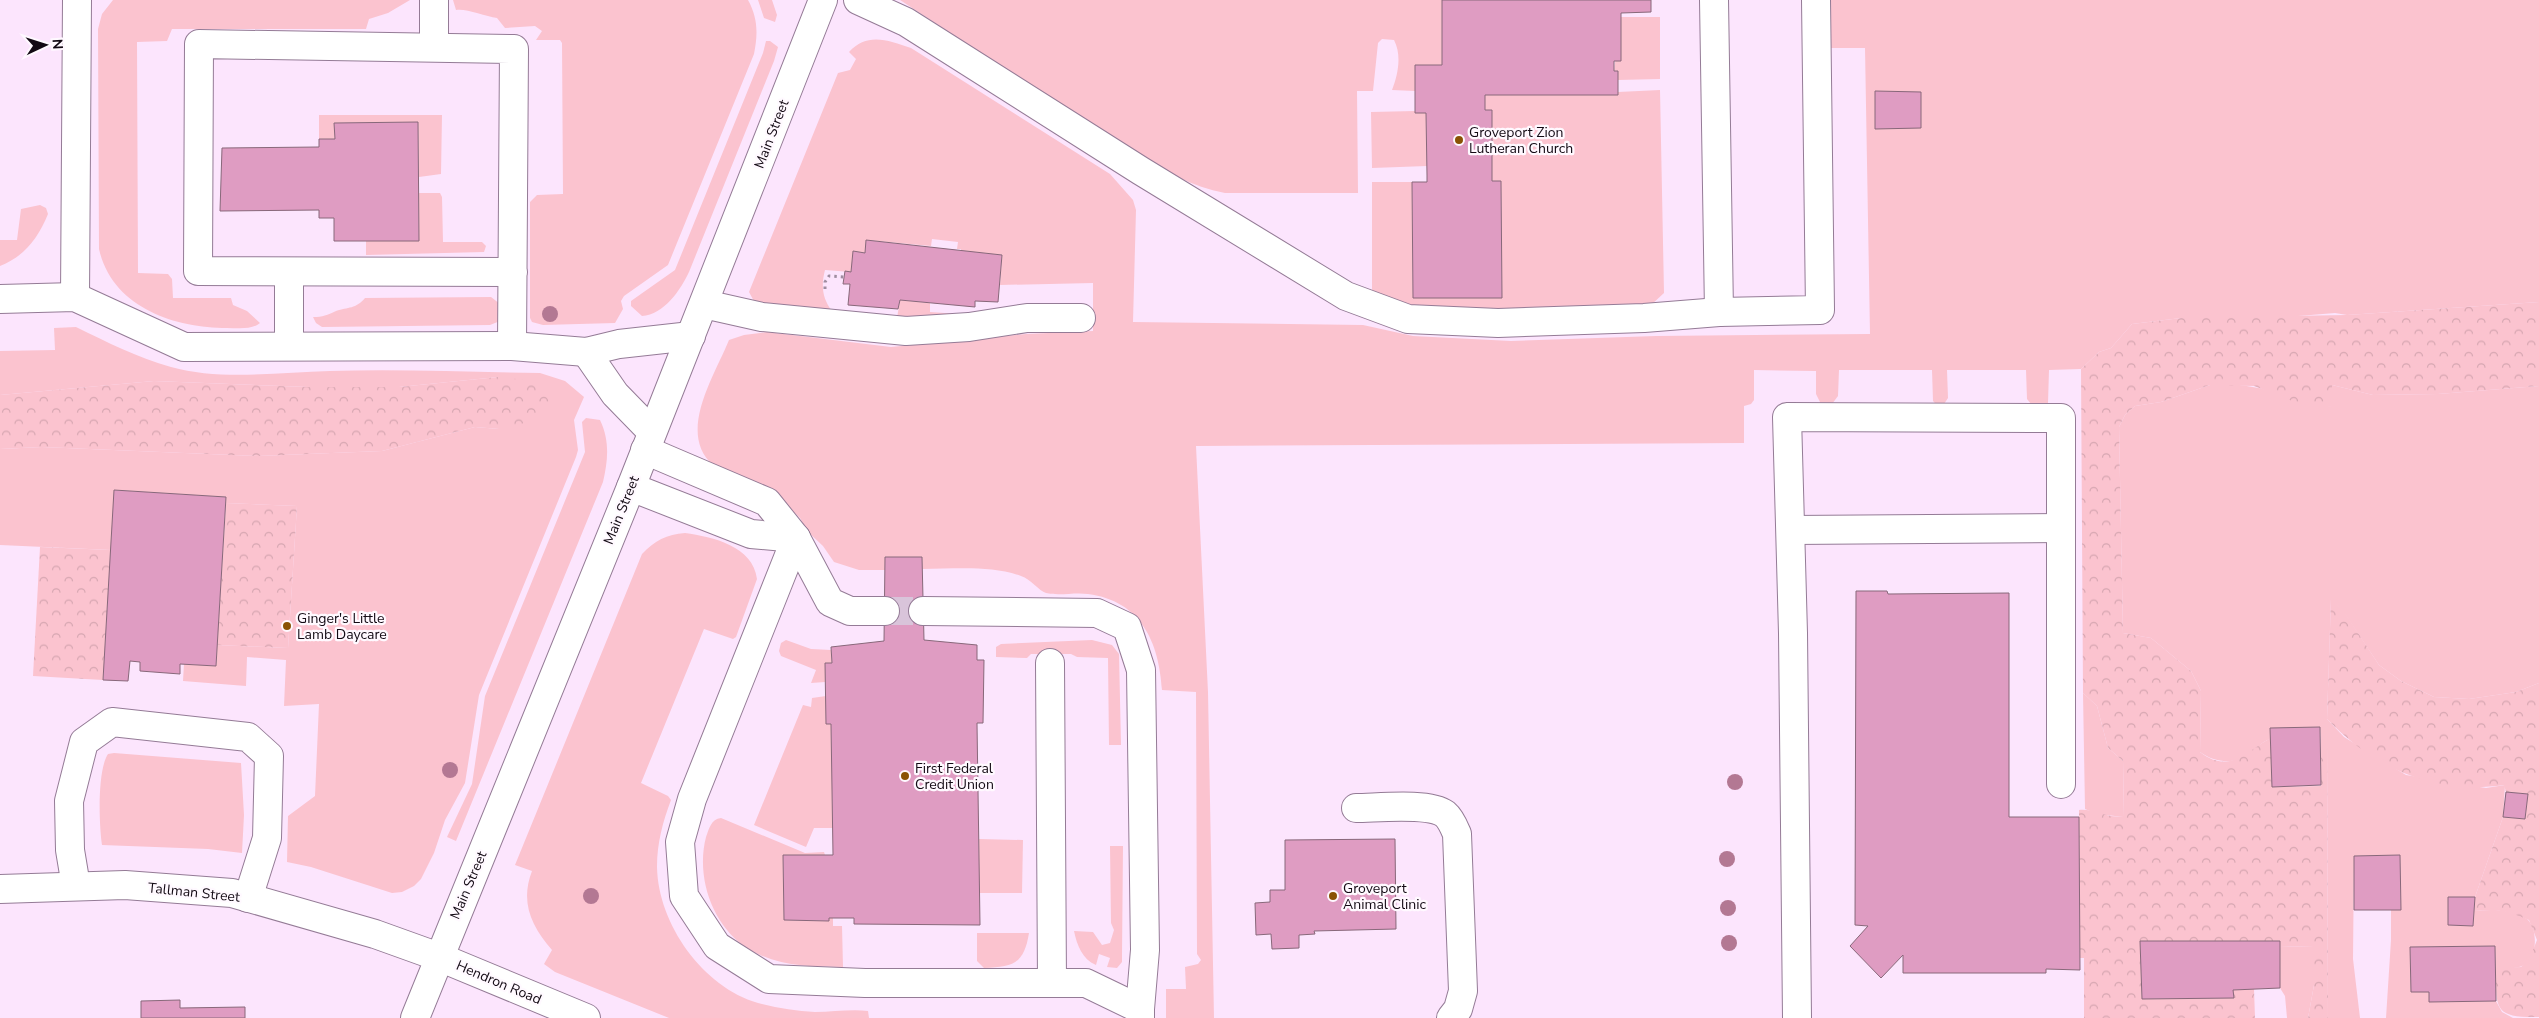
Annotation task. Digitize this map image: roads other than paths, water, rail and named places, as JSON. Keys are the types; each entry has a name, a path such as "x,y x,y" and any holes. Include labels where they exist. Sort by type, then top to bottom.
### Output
{"main road":[{"path":"75,297 78,0"},
{"path":"434,0 434,46"},
{"name":"Main Street","path":"415,1018 631,488 823,0"},
{"path":"858,0 906,22 1133,166 1346,296 1408,319 1498,323 1644,318 1719,312 1820,310 1816,0"},
{"path":"1714,0 1719,312"},
{"path":"512,346 513,272 514,48 199,44 198,271 513,272"},
{"path":"289,272 289,346"},
{"path":"0,299 75,297 184,347 512,346 586,352 619,344 691,336"},
{"path":"704,304 762,318 906,330 968,327 1027,318 1081,318"},
{"path":"586,352 649,441 767,502 796,538 830,602 850,611 885,611"},
{"path":"1797,1018 1791,530 1787,417 2061,418 2061,784"},
{"path":"631,488 751,534 796,538"},
{"path":"1791,530 2061,528"},
{"path":"796,538 692,799 680,842 684,896 717,946 769,979 865,983 1086,982 1140,1013 1145,950 1140,670 1127,627 1097,613 924,611"},
{"path":"1050,663 1052,982"},
{"path":"76,886 70,850 69,800 84,742 112,722 248,737 269,756 267,838 248,898"},
{"path":"1356,808 1427,808 1443,813 1451,820 1457,834 1463,991 1458,1009 1451,1018"},
{"name":"Tallman Street","path":"0,889 125,885 232,893 375,934 439,957"},
{"name":"Hendron Road","path":"439,957 586,1018"}],"tunnel":[{"path":"885,611 923,611"}],"place":[{"name":"Groveport Zion Lutheran Church","path":"1459,140"},
{"name":"Ginger's Little Lamb Daycare","path":"287,626"},
{"name":"First Federal Credit Union","path":"905,776"},
{"name":"Groveport Animal Clinic","path":"1333,896"}]}
